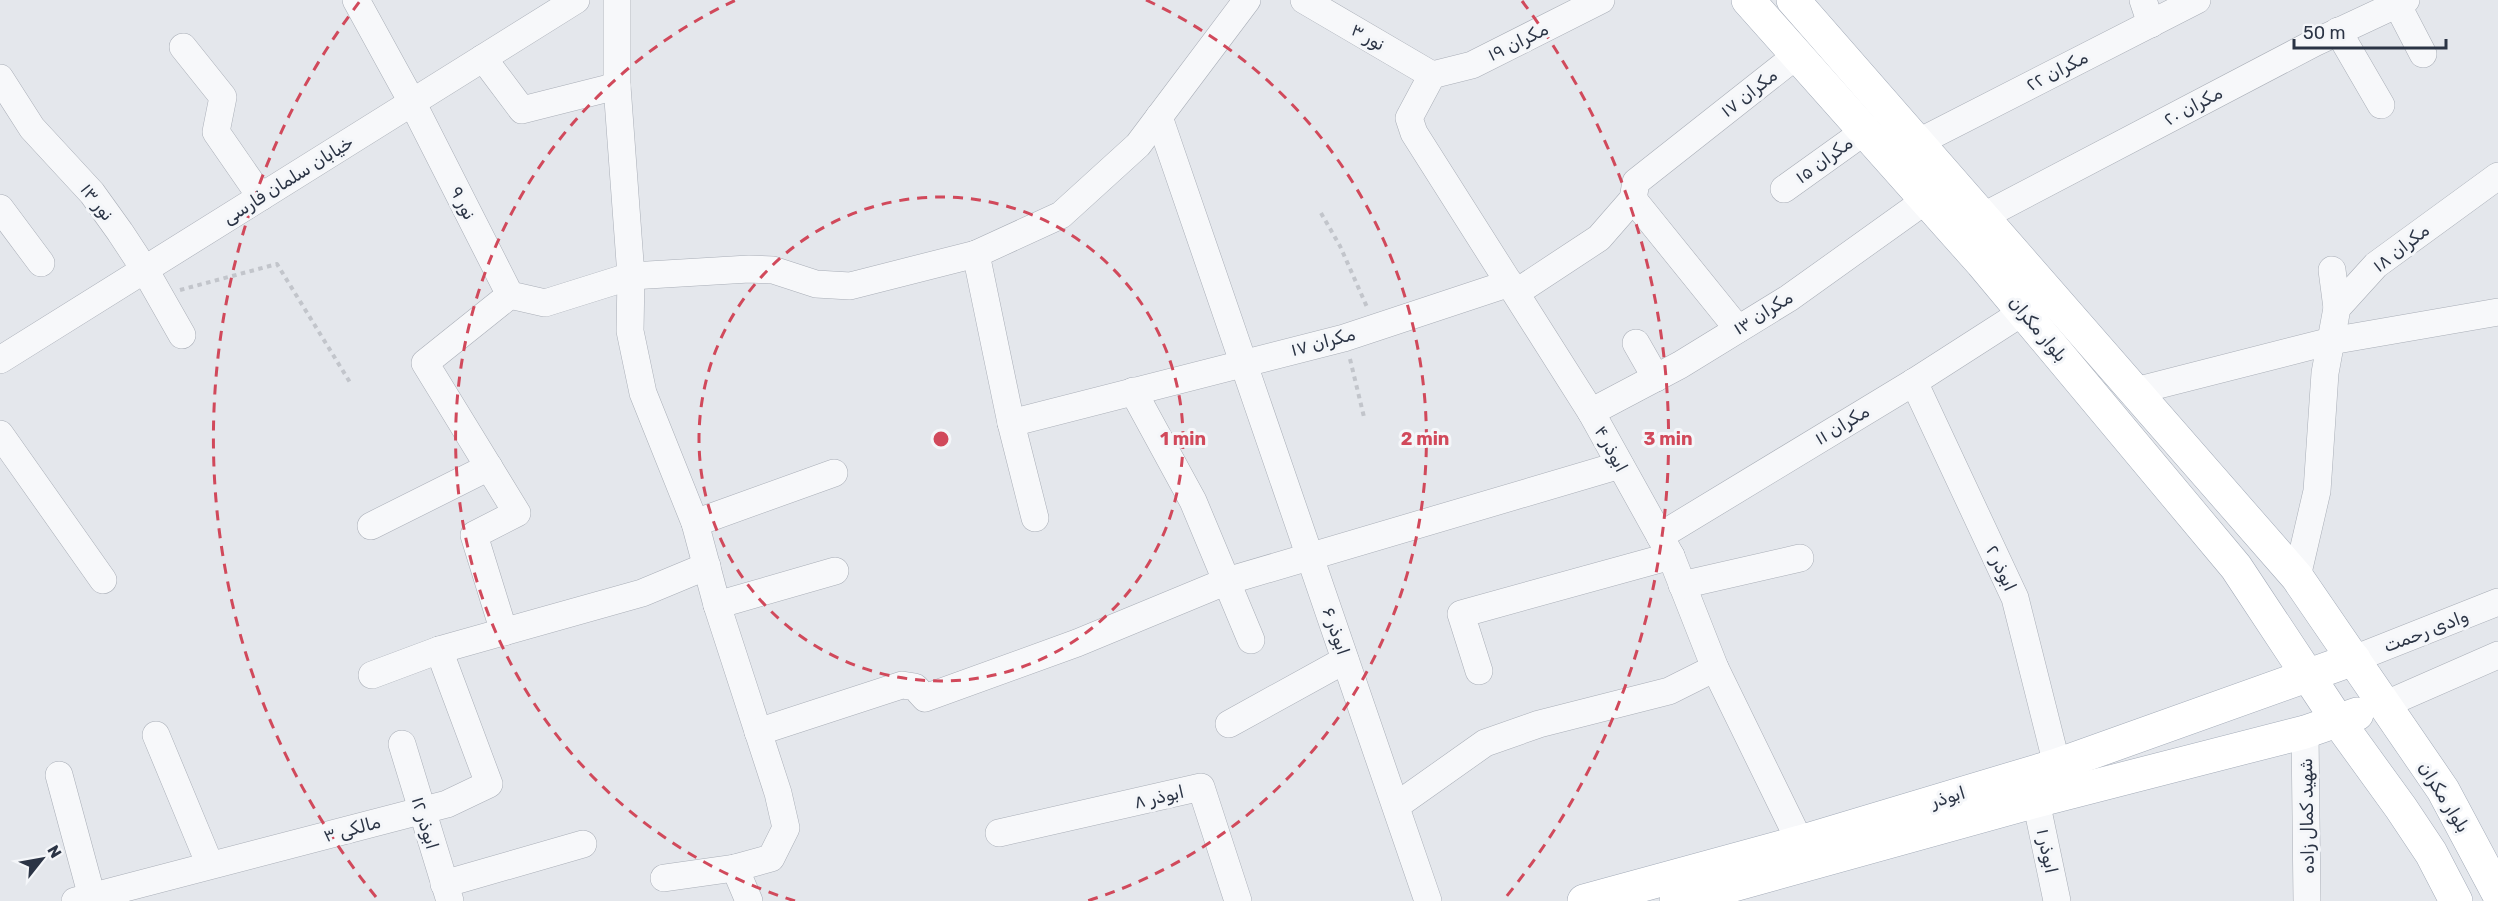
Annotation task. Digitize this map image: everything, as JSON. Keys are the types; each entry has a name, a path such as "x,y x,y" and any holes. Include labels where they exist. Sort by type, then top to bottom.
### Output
{"main road":[{"name":"بلوار مکران","path":"1748,0 2023,312 2236,567 2338,721"},
{"name":"بلوار مکران","path":"1793,0 2297,577 2489,856 2498,893"},
{"name":"ابوذر","path":"1676,901 1950,811 2057,765 2354,659"},
{"name":"ابوذر","path":"1584,901 1800,842 1950,811 2036,801 2305,732 2384,705"},
{"path":"2338,721 2402,808 2431,853 2456,901"}],"street":[{"name":"نور ۹","path":"356,0 412,102 510,295"},
{"name":"خیابان سلمان فارسی","path":"0,360 576,0"},
{"path":"616,0 617,86 631,276 630,331 643,393 695,523 717,605 778,793 786,828 771,858 735,868 664,878"},
{"path":"504,632 474,535 517,513 425,363 510,295 544,303 631,276 758,269 774,270 816,284 850,286 976,254 1061,215 1138,146 1247,0"},
{"name":"نور ۳","path":"1304,0 1432,75"},
{"name":"مکران ۱۹","path":"1432,75 1472,65 1601,0"},
{"name":"مکران ۲۲","path":"1917,142 2147,12 2197,0"},
{"path":"2401,2 2423,54"},
{"name":"مکران ۲۰","path":"1982,217 2338,31 2401,2"},
{"path":"2338,31 2381,105"},
{"path":"183,46 223,97 216,132 261,197"},
{"name":"مکران ۱۷","path":"1011,423 1344,338 1513,288 1599,238 1633,199 1636,182 1797,55"},
{"path":"483,58 522,110 617,86"},
{"name":"ابوذر ۴","path":"1432,75 1409,118 1414,134 1592,412 1666,546 1715,668 1800,842"},
{"name":"نور ۱۳","path":"0,78 8,113 32,128 92,193 145,270 182,335"},
{"name":"ابوذر ۶","path":"1159,117 1428,901"},
{"name":"مکران ۱۵","path":"1784,189 1864,131"},
{"name":"مکران ۱۸","path":"2337,308 2376,265 2498,176"},
{"path":"1633,199 1738,329"},
{"name":"مکران ۱۳","path":"1592,412 1656,378 1789,298 1926,200"},
{"path":"0,207 41,263"},
{"path":"976,254 1011,423 1035,518"},
{"path":"2297,577 2317,491 2325,373 2337,308 2332,270"},
{"name":"مکران ۱۱","path":"1479,671 1461,614 1666,546 2023,312"},
{"path":"2134,391 2331,341 2498,312"},
{"path":"1636,343 1656,378"},
{"name":"ابوذر ۲","path":"1914,382 2015,598 2057,765"},
{"path":"1133,391 1193,501 1251,640"},
{"path":"0,434 103,580"},
{"path":"758,732 902,685 915,687 925,698 1077,643 1227,581 1620,465"},
{"path":"371,526 489,467"},
{"path":"695,523 834,473"},
{"path":"1682,585 1800,558"},
{"path":"372,675 439,650 642,593 707,566"},
{"path":"717,605 835,571"},
{"name":"وادی رحمت","path":"2354,659 2498,602"},
{"name":"مالکی ۳","path":"83,899 141,893 210,866 447,804 489,784 439,650"},
{"path":"2384,705 2498,655"},
{"path":"1229,724 1346,660"},
{"path":"1396,806 1485,743 1539,724 1669,691 1715,668"},
{"name":"شهید کمال زاده","path":"2305,732 2307,901"},
{"path":"156,735 210,866"},
{"name":"ابوذر ۱۲","path":"402,744 447,892"},
{"path":"59,775 83,899"},
{"name":"ابوذر ۸","path":"999,833 1202,787 1238,901"},
{"name":"ابوذر ۱","path":"2036,801 2057,901"},
{"path":"447,892 583,844"},
{"path":"735,868 749,901"}],"path":[{"path":"1321,213 1341,246 1376,327"},
{"path":"159,295 277,264 351,384"},
{"path":"1344,338 1364,417"}]}
